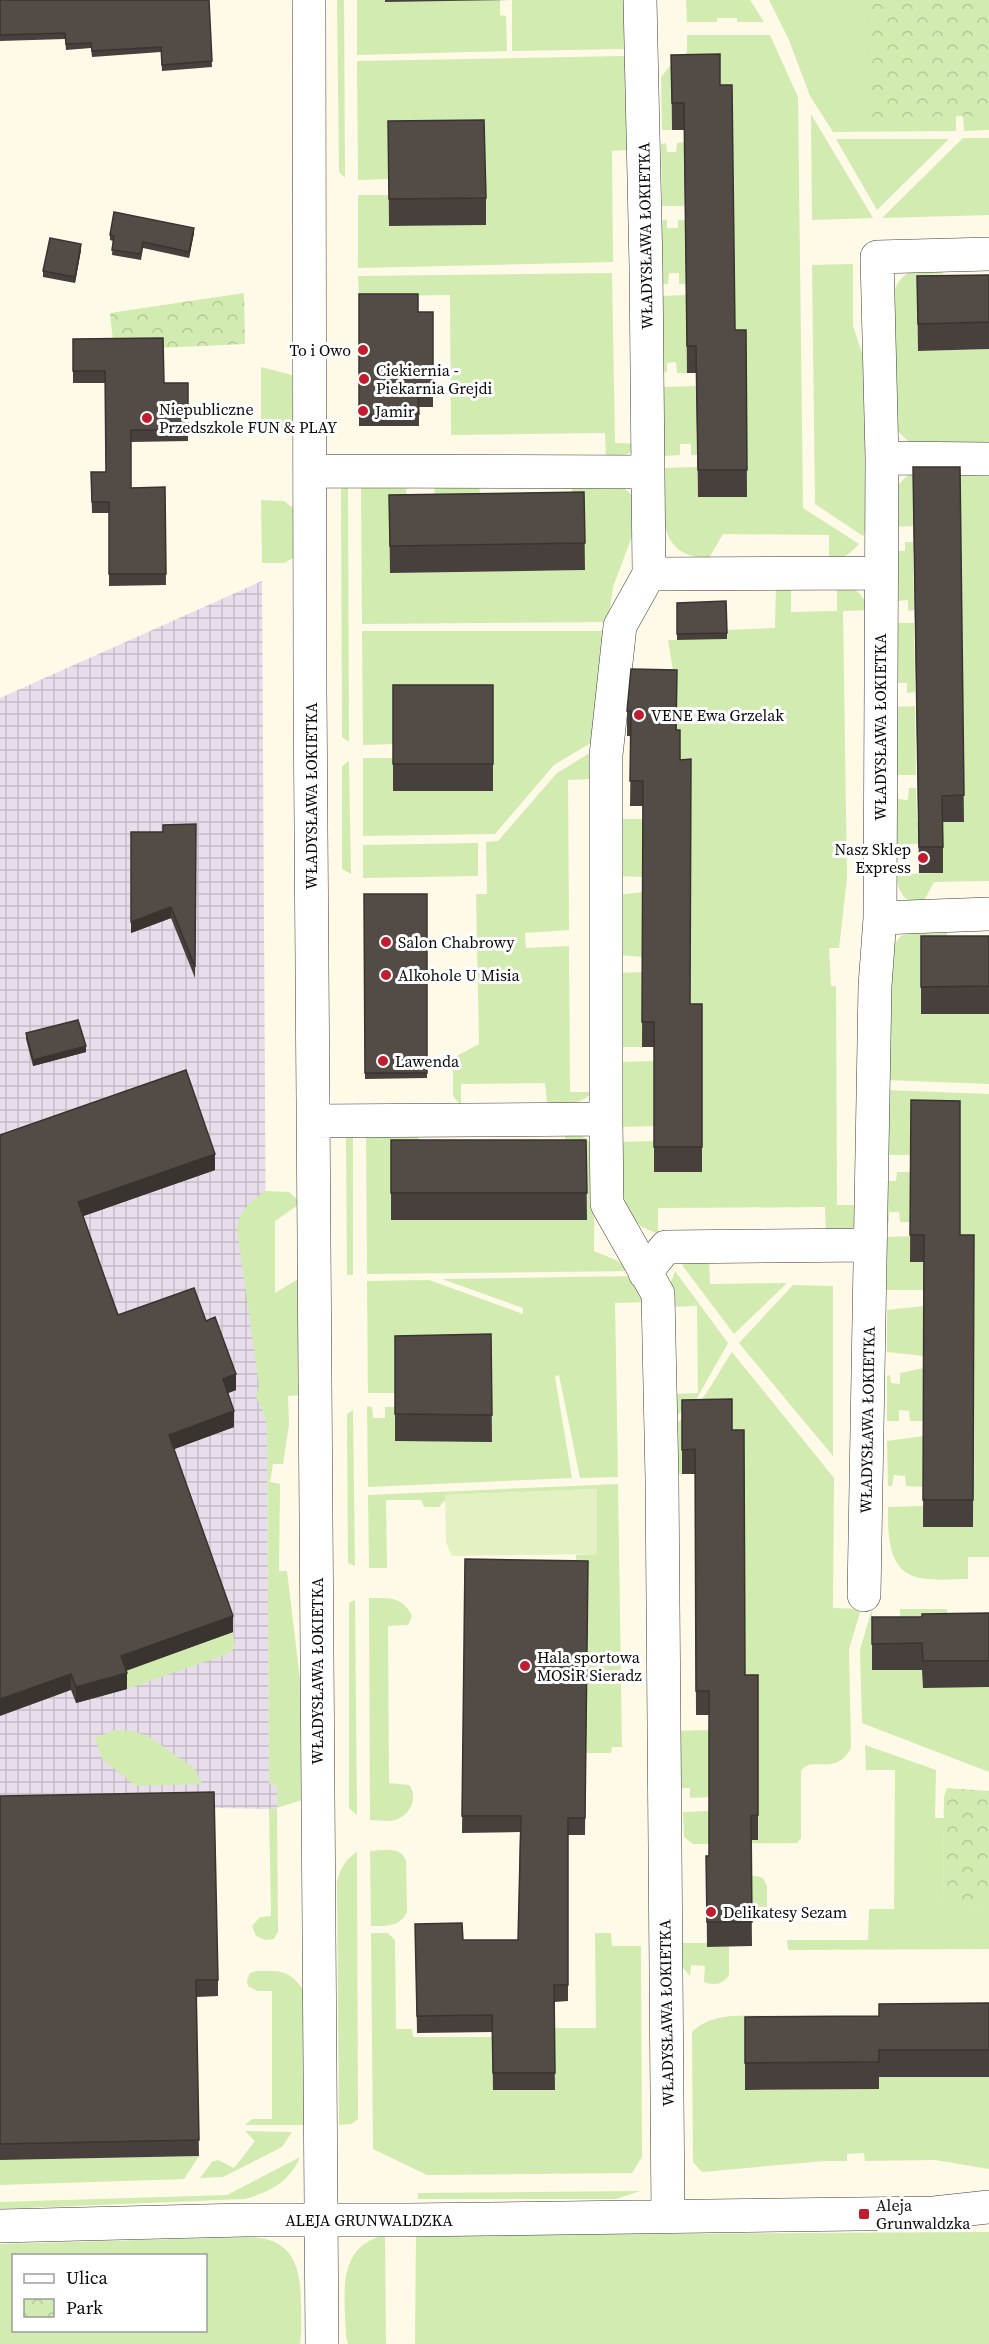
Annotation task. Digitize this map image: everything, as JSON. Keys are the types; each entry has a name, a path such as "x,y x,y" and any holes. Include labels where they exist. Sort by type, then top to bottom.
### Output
{"street":[{"name":"WŁADYSŁAWA ŁOKIETKA","path":"309,0 313,1121 322,2344"},
{"name":"WŁADYSŁAWA ŁOKIETKA","path":"640,0 649,574 620,626 606,755 607,1204 658,1294 662,1467 668,2217"},
{"name":"WŁADYSŁAWA ŁOKIETKA","path":"864,1595 875,986 880,918 882,458 877,257 989,254"},
{"path":"882,458 989,459"},
{"path":"310,471 648,472"},
{"path":"649,574 880,573"},
{"path":"880,918 989,914"},
{"path":"313,1121 606,1119"},
{"path":"645,1273 666,1247 870,1245"},
{"name":"ALEJA GRUNWALDZKA","path":"0,2226 244,2220 934,2214 989,2207"}],"shaded area":[{"path":"262,581 269,1784 277,1784 277,1809 214,1808 218,1996 196,1997 199,2156 0,2160 0,698"}],"green space":[{"path":"337,0 344,0 345,178 339,172"},
{"path":"357,0 500,0 500,15 506,16 507,51 357,55"},
{"path":"512,0 625,0 625,49 512,51"},
{"path":"686,0 750,0 764,22 737,22 737,18 717,18 717,22 687,22"},
{"path":"769,0 989,0 989,130 964,131 963,116 956,116 956,131 833,132 810,96 789,40"},
{"path":"867,0 989,0 989,116 868,117"},
{"path":"687,35 770,35 798,97 803,508 859,544 838,559 829,561 829,535 723,534 709,558 691,555 678,549 670,540 666,528 663,514 664,468 697,467 698,497 721,357 732,112 671,83 672,130 662,130 661,77 675,60 687,53"},
{"path":"625,56 627,150 612,151 613,262 358,268 358,195 389,195 390,226 485,225 389,179 358,180 357,61"},
{"path":"811,114 873,218 812,220"},
{"path":"963,138 989,138 989,215 882,218"},
{"path":"836,139 949,139 877,210"},
{"path":"684,142 684,206 662,206 661,144 666,143 667,152 676,152 677,143"},
{"path":"661,220 667,220 667,228 678,228 678,220 685,220 685,284 679,284 679,273 669,273 668,284 662,284"},
{"path":"853,264 853,326 869,374 868,522 863,536 815,504 812,265"},
{"path":"942,267 943,274 927,275 928,291 918,351 989,349 989,445 909,442 897,430 893,295 896,286 905,275 918,270"},
{"path":"612,273 615,443 639,444 628,454 606,457 605,433 451,435 450,295 359,296 358,276"},
{"path":"244,293 245,344 114,350 110,313"},
{"path":"686,295 687,373 677,373 676,362 667,363 667,372 663,372 662,296"},
{"path":"261,367 292,375 293,427 282,433 261,433"},
{"path":"696,386 697,455 691,455 691,444 680,444 680,455 663,456 662,387"},
{"path":"922,469 989,472 989,881 934,882 920,908 900,890 897,874 943,873 942,843 909,844 908,857 896,857 895,789 897,789 898,799 908,800 909,788 916,788 917,822 964,821 913,494 913,526 893,527 893,490 907,476"},
{"path":"563,483 621,485 636,499 637,523 613,587 608,622 362,624 361,484 416,487 406,489 407,501 390,573 585,570 572,502 572,489 562,489"},
{"path":"435,484 479,484 483,520 432,521"},
{"path":"348,486 349,742 342,737 341,489"},
{"path":"261,500 284,501 293,508 293,558 284,563 262,563"},
{"path":"905,542 913,542 914,610 908,611 908,600 898,601 898,610 893,610 895,551 905,551"},
{"path":"776,584 791,585 791,612 837,611 837,585 858,592 869,610 843,611 847,879 839,948 829,948 831,986 836,986 837,1205 862,1205 855,1226 847,1231 826,1233 825,1207 658,1208 658,1233 633,1219 627,1209 620,1184 619,1142 654,1141 655,1172 702,1171 678,1029 669,785 676,737 677,695 668,640 726,639 726,630 775,628"},
{"path":"893,623 914,623 915,692 907,693 907,683 897,683"},
{"path":"362,631 608,631 594,741 554,765 495,834 363,836 363,758 393,758 393,744 363,745"},
{"path":"915,706 916,775 893,775 893,707"},
{"path":"593,751 592,779 568,780 569,930 525,933 526,948 569,946 570,1092 593,1092 577,1102 561,1104 547,1102 545,1083 461,1084 461,1106 453,1096 453,1058 479,1044 476,894 487,894 486,842 498,841 557,773"},
{"path":"349,761 351,874 342,869 342,766"},
{"path":"618,819 643,819 643,877 618,876"},
{"path":"478,843 478,876 363,878 363,845"},
{"path":"643,892 643,957 618,955 617,895"},
{"path":"915,931 947,931 947,947 922,1014 989,1014 989,1084 886,1080 891,948 901,936"},
{"path":"643,972 642,1047 619,1047 619,973"},
{"path":"654,1061 654,1126 619,1127 619,1062"},
{"path":"886,1090 989,1094 989,1557 968,1557 968,1579 920,1578 909,1574 895,1560 889,1540 888,1507 924,1506 973,1527 911,1155 887,1155"},
{"path":"353,1133 353,1275 347,1275 346,1138"},
{"path":"366,1133 418,1133 419,1144 391,1168 392,1220 586,1220 574,1152 575,1139 565,1139 565,1133 583,1136 595,1150 594,1251 616,1260 632,1271 367,1274"},
{"path":"887,1172 889,1181 896,1181 897,1172 910,1172 911,1222 900,1222 899,1212 889,1212 889,1222 887,1222"},
{"path":"265,1191 289,1192 298,1200 298,1205 275,1221 275,1293 298,1279 300,1395 288,1396 289,1425 283,1464 273,1464 270,1482 280,1484 279,1571 287,1571 301,1688 302,1800 277,1808 277,1785 269,1784 267,1422 256,1396 259,1385 237,1228 247,1206"},
{"path":"911,1236 910,1262 924,1262 924,1290 887,1290 887,1237"},
{"path":"709,1257 710,1284 787,1283 734,1334 682,1265 695,1258"},
{"path":"675,1271 728,1343 697,1398 671,1421 671,1394 698,1393 697,1306 670,1307 670,1285"},
{"path":"636,1276 647,1302 615,1303 618,1477 580,1478 559,1375 555,1377 572,1478 368,1487 367,1406 372,1407 373,1418 385,1418 385,1407 395,1407 395,1393 368,1393 367,1281 429,1280 523,1314 523,1308 442,1279"},
{"path":"793,1285 833,1286 833,1456 739,1343"},
{"path":"924,1306 924,1356 887,1352 887,1310"},
{"path":"732,1352 834,1478 833,1608 861,1609 849,1649 851,1748 838,1762 811,1764 801,1771 801,1838 797,1843 693,1844 684,1837 683,1812 709,1811 733,1700 744,1455 683,1424 682,1474 672,1473 672,1426 692,1411"},
{"path":"924,1368 924,1421 910,1421 909,1411 899,1410 899,1421 887,1421 887,1376 890,1375 891,1383 900,1384 900,1373"},
{"path":"353,1410 355,1566 348,1563 347,1414"},
{"path":"924,1436 924,1487 906,1486 905,1476 894,1475 892,1486 888,1486 887,1441"},
{"path":"618,1484 622,1747 612,1747 611,1753 586,1753 588,1578 576,1580 576,1555 597,1554 597,1489 445,1495 445,1500 439,1507 424,1507 421,1500 386,1500 387,1568 369,1568 368,1495"},
{"path":"597,1489 597,1554 452,1556 446,1543 445,1495"},
{"path":"369,1598 389,1598 399,1602 408,1609 412,1616 408,1625 388,1626 389,1783 409,1785 413,1795 411,1806 405,1815 392,1821 370,1820"},
{"path":"355,1600 357,1815 349,1808 349,1603"},
{"path":"872,1609 872,1670 900,1670 900,1609 947,1609 948,1625 923,1687 989,1687 989,1772 862,1723 860,1650"},
{"path":"233,1632 235,1648 225,1655 127,1689 121,1672"},
{"path":"114,1730 132,1731 148,1736 194,1768 203,1784 136,1786 102,1759 95,1738"},
{"path":"709,1730 709,1797 690,1798 690,1788 681,1788 675,1731"},
{"path":"865,1745 936,1770 935,1818 944,1818 943,1906 989,1905 989,1949 788,1950 787,1940 868,1940 869,1909 894,1909 895,1770 866,1770"},
{"path":"947,1788 989,1791 989,1905 943,1907 944,1797"},
{"path":"277,1808 278,1932 274,1939 265,1940 256,1936 252,1926 260,1917 271,1916 269,1809"},
{"path":"370,1851 395,1851 406,1860 407,1912 401,1921 392,1925 371,1926"},
{"path":"357,1852 358,2119 351,2124 339,2125 337,1881 344,1864"},
{"path":"706,1875 763,1878 767,1886 767,1918 752,1918 751,1880 706,1881"},
{"path":"371,1933 388,1933 395,1940 396,2029 412,2029 413,2037 492,2037 493,2090 555,2089 555,2028 596,2028 595,1933 611,1933 612,1946 641,1946 642,2157 632,2173 427,2175 373,2149"},
{"path":"677,1943 707,1943 707,1947 729,1946 729,1975 715,1984 704,1982 705,1966 691,1965 690,1976 680,1961"},
{"path":"272,1971 289,1975 304,1991 305,2125 245,2125 252,2119 272,2119 272,1991 257,1991 248,1986 250,1973"},
{"path":"730,2016 775,2016 775,2044 746,2090 879,2089 879,2077 989,2077 989,2169 935,2160 865,2161 864,2153 847,2154 847,2161 702,2172 693,2162 692,2032 709,2021"},
{"path":"245,2131 292,2132 282,2147 223,2177 200,2178 212,2162 218,2160 234,2168 255,2141"},
{"path":"199,2156 184,2179 0,2185 0,2160"},
{"path":"300,2157 296,2166 284,2180 270,2190 244,2199 0,2209 0,2202 227,2195"},
{"path":"640,2191 616,2199 418,2199 418,2193"},
{"path":"989,2232 989,2344 415,2344 416,2235"},
{"path":"385,2235 386,2344 348,2344 345,2290 350,2262 358,2250 369,2241"},
{"path":"263,2238 285,2249 292,2257 299,2279 300,2344 0,2344 0,2244"}],"building":[{"path":"0,0 209,0 212,61 162,65 161,47 92,51 91,43 66,44 65,33 0,35"},
{"path":"720,54 720,85 732,85 735,330 746,330 747,470 698,470 696,346 687,346 684,103 672,103 671,55"},
{"path":"484,120 486,198 389,199 388,121"},
{"path":"114,212 194,228 189,252 143,242 141,254 112,250 114,236 110,235"},
{"path":"50,238 81,244 75,277 43,271"},
{"path":"989,275 989,322 918,324 917,276"},
{"path":"359,294 418,294 418,312 433,312 433,396 418,396 419,414 359,415"},
{"path":"163,338 164,383 188,383 188,430 131,430 131,488 165,487 166,574 109,574 109,502 92,502 91,472 106,472 105,371 73,371 73,339"},
{"path":"913,467 960,467 964,795 942,796 943,847 919,847"},
{"path":"584,492 585,543 390,546 389,495"},
{"path":"726,601 727,633 677,634 677,603"},
{"path":"631,669 677,670 676,730 680,730 680,760 691,759 690,1004 702,1004 702,1147 654,1147 654,1022 642,1022 643,781 630,781 631,711 627,711"},
{"path":"393,685 493,685 493,764 393,764"},
{"path":"196,824 195,967 171,907 131,922 131,832 163,832 163,825"},
{"path":"364,894 427,894 427,1073 365,1073"},
{"path":"921,936 989,936 989,986 921,987"},
{"path":"78,1020 86,1046 33,1060 26,1033"},
{"path":"186,1070 215,1154 78,1202 118,1315 194,1288 206,1321 215,1317 236,1374 223,1379 234,1411 169,1435 233,1616 121,1656 127,1673 76,1687 71,1674 0,1699 0,1135"},
{"path":"911,1100 960,1101 960,1235 974,1235 973,1500 923,1500 924,1235 910,1235"},
{"path":"391,1140 586,1140 587,1193 391,1193"},
{"path":"491,1334 492,1415 395,1414 395,1336"},
{"path":"732,1399 732,1430 744,1430 745,1675 758,1675 758,1815 751,1816 752,1922 707,1922 709,1691 696,1691 695,1449 682,1450 682,1400"},
{"path":"465,1559 588,1561 585,1818 568,1818 568,1985 554,1985 555,2073 493,2073 492,2015 417,2016 415,1924 462,1923 463,1940 518,1940 521,1816 462,1816"},
{"path":"989,1613 989,1661 923,1661 922,1643 872,1644 872,1617"},
{"path":"214,1792 218,1980 196,1980 199,2140 0,2144 0,1796"},
{"path":"989,2003 989,2050 879,2050 879,2062 745,2063 745,2017 879,2016 879,2004"}],"place":[{"name":"To i Owo","path":"363,350"},
{"name":"Ciekiernia - Piekarnia Grejdi","path":"364,379"},
{"name":"Jamir","path":"363,411"},
{"name":"Niepubliczne Przedszkole FUN & PLAY","path":"147,418"},
{"name":"VENE Ewa Grzelak","path":"639,715"},
{"name":"Nasz Sklep Express","path":"923,858"},
{"name":"Salon Chabrowy","path":"386,942"},
{"name":"Alkohole U Misia","path":"386,975"},
{"name":"Lawenda","path":"383,1061"},
{"name":"Hala sportowa MOSiR Sieradz","path":"525,1666"},
{"name":"Delikatesy Sezam","path":"711,1912"},
{"name":"Aleja Grunwaldzka","path":"864,2214"}]}
